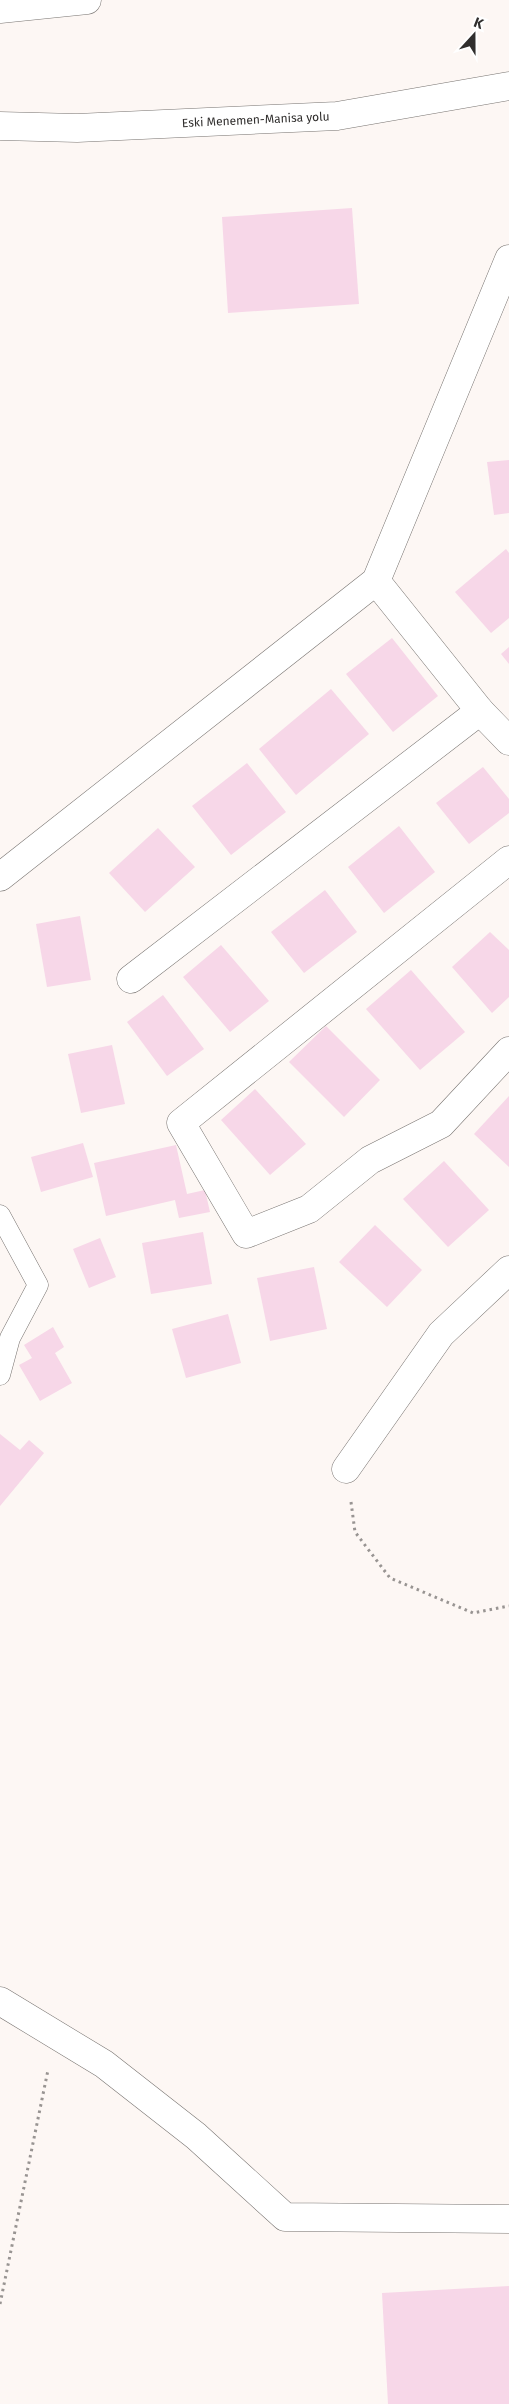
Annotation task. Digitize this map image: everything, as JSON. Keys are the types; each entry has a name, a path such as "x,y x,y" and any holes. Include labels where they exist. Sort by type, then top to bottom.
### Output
{"street":[{"path":"0,9 87,0"},
{"name":"Eski Menemen-Manisa yolu","path":"0,126 77,128 337,116 509,86"},
{"path":"0,877 376,581 509,259"},
{"path":"376,581 480,711 509,741"},
{"path":"131,979 480,711"},
{"path":"509,860 181,1123 246,1234 309,1209 370,1160 441,1124 509,1051"},
{"path":"346,1469 441,1334 509,1270"},
{"path":"0,2002 104,2064 196,2136 285,2217 509,2219"}],"lane":[{"path":"0,1215 38,1285 10,1338 0,1375"}],"path":[{"path":"346,1469 356,1532 390,1578 473,1613 509,1606"},
{"path":"0,2304 55,2035"}],"building":[{"path":"352,208 359,304 228,313 222,217"},
{"path":"509,460 509,513 494,515 487,462"},
{"path":"506,549 509,553 509,618 491,633 455,592"},
{"path":"392,638 438,696 393,732 346,674"},
{"path":"509,647 509,664 501,654"},
{"path":"331,689 369,734 296,795 259,749"},
{"path":"247,763 286,812 231,855 192,806"},
{"path":"483,767 509,799 509,813 469,844 436,803"},
{"path":"399,826 435,872 384,913 348,867"},
{"path":"158,828 195,867 145,912 109,873"},
{"path":"325,890 357,932 304,973 271,932"},
{"path":"80,916 91,980 47,987 36,924"},
{"path":"490,932 509,950 509,997 492,1013 452,967"},
{"path":"221,945 269,1001 230,1032 183,977"},
{"path":"411,970 465,1032 420,1070 366,1009"},
{"path":"163,995 204,1049 167,1076 127,1022"},
{"path":"326,1026 380,1080 344,1117 289,1062"},
{"path":"112,1045 125,1104 81,1113 68,1054"},
{"path":"255,1089 306,1144 270,1175 221,1120"},
{"path":"509,1096 509,1167 474,1134"},
{"path":"83,1143 93,1177 41,1192 31,1157"},
{"path":"176,1145 187,1194 205,1190 210,1212 179,1218 175,1200 106,1216 94,1163"},
{"path":"444,1161 489,1210 448,1247 403,1199"},
{"path":"375,1225 422,1270 387,1307 339,1262"},
{"path":"203,1232 212,1284 151,1294 142,1243"},
{"path":"100,1238 116,1277 89,1288 73,1249"},
{"path":"314,1267 327,1329 270,1341 257,1278"},
{"path":"228,1314 241,1363 186,1378 172,1329"},
{"path":"53,1327 64,1347 55,1353 72,1383 40,1401 19,1365 32,1358 24,1345"},
{"path":"0,1434 20,1450 29,1440 44,1453 0,1506"},
{"path":"509,2286 509,2404 388,2404 382,2293"}]}
